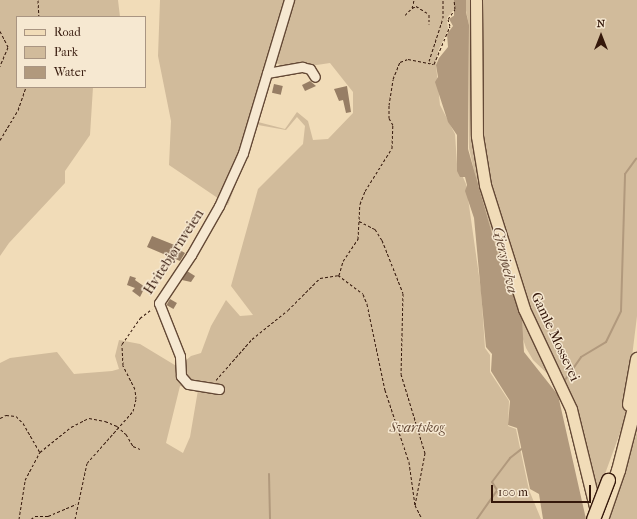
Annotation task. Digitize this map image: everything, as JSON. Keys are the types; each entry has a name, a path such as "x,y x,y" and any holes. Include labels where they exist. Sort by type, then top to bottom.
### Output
{"highway":[{"path":"594,519 610,485 624,428 637,359"},
{"path":"599,519 637,396"}],"main road":[{"name":"Gamle Mossevei","path":"476,0 477,124 482,173 524,309 571,409 599,519"}],"street":[{"name":"Hvitebjørnveien","path":"159,303 191,255 219,206 243,153 289,0"},
{"path":"267,72 302,67 310,69 315,77"},
{"path":"159,303 180,356 180,386"},
{"path":"181,376 188,384 214,388"}],"path":[{"path":"38,0 39,16"},
{"path":"405,15 412,8 414,0"},
{"path":"428,62 444,18 443,0"},
{"path":"338,275 342,261 358,239 360,204 365,191 392,148 393,125 389,105 393,79 400,62 408,59 434,64 442,50 445,33 450,26 448,19 455,9 454,0"},
{"path":"412,8 416,6 429,14 429,24"},
{"path":"0,31 8,47 0,66"},
{"path":"0,140 18,110 26,88"},
{"path":"359,221 375,229 382,240 403,294 401,374 425,452 415,505"},
{"path":"214,388 237,353 259,332 288,310 320,278 338,275 363,294 367,304 385,390 409,462 415,505 422,519"},
{"name":"Hvitebjørnveien","path":"75,519 87,463 117,426 133,411 136,399 132,379 123,365 122,344 140,318 159,303"},
{"path":"0,418 6,415 16,416 24,423 40,452"},
{"path":"20,519 25,480 40,452 71,427 89,418 117,426 126,434 133,446 140,449"},
{"path":"31,519 35,516 48,516 77,504"}],"green space":[{"path":"0,0 118,0 120,16 16,16 16,88 93,88 90,135 65,171 65,183 9,243 0,256"},
{"name":"Svartskog","path":"160,0 637,0 637,316 624,422 598,493 583,445 553,379 533,360 526,348 489,238 469,148 469,25 465,6 456,7 447,18 448,30 438,51 436,65 440,105 455,134 457,164 466,184 481,290 485,348 490,355 490,372 509,401 508,426 516,429 529,490 541,519 0,519 0,363 10,358 57,352 74,374 112,371 119,369 115,356 119,340 140,344 178,367 191,356 201,353 211,326 226,300 240,316 253,315 231,286 258,189 303,144 305,126 297,117 286,130 258,125 228,205 169,165 171,121 158,56","holes":["274,62 290,69 330,63 353,92 353,113 328,139 313,140 308,121 297,112 285,129 258,122","180,386 198,390 190,437 183,453 166,443"]},
{"path":"637,430 637,519 609,519 636,435"}],"water":[{"path":"460,6 465,8 469,25 468,149 500,262 521,304 524,352 558,395 586,519 543,519 539,494 530,489 517,428 508,425 510,401 491,371 492,354 486,347 474,218 465,191 467,185 465,177 460,177 457,171 457,135 448,122 435,82 438,77 436,65 439,58 448,47 447,34 453,26 449,19 455,15"}],"building":[{"path":"310,81 316,86 305,91 302,85"},
{"path":"274,84 283,86 281,95 272,93"},
{"path":"347,86 351,112 346,113 343,100 339,101 334,89"},
{"path":"152,236 177,246 176,248 185,253 180,261 147,247"},
{"path":"187,271 195,276 191,282 182,280"},
{"path":"130,276 136,278 135,280 145,287 140,297 132,291 135,288 127,285"},
{"path":"170,299 177,303 173,309 166,305"}],"waterway":[{"name":"Gjersjøelva","path":"460,0 460,22"},
{"path":"565,380 581,357 606,342 621,311 625,174 636,159"},
{"path":"477,519 497,490 492,482 510,458 523,448"},
{"path":"269,474 270,519"}]}
